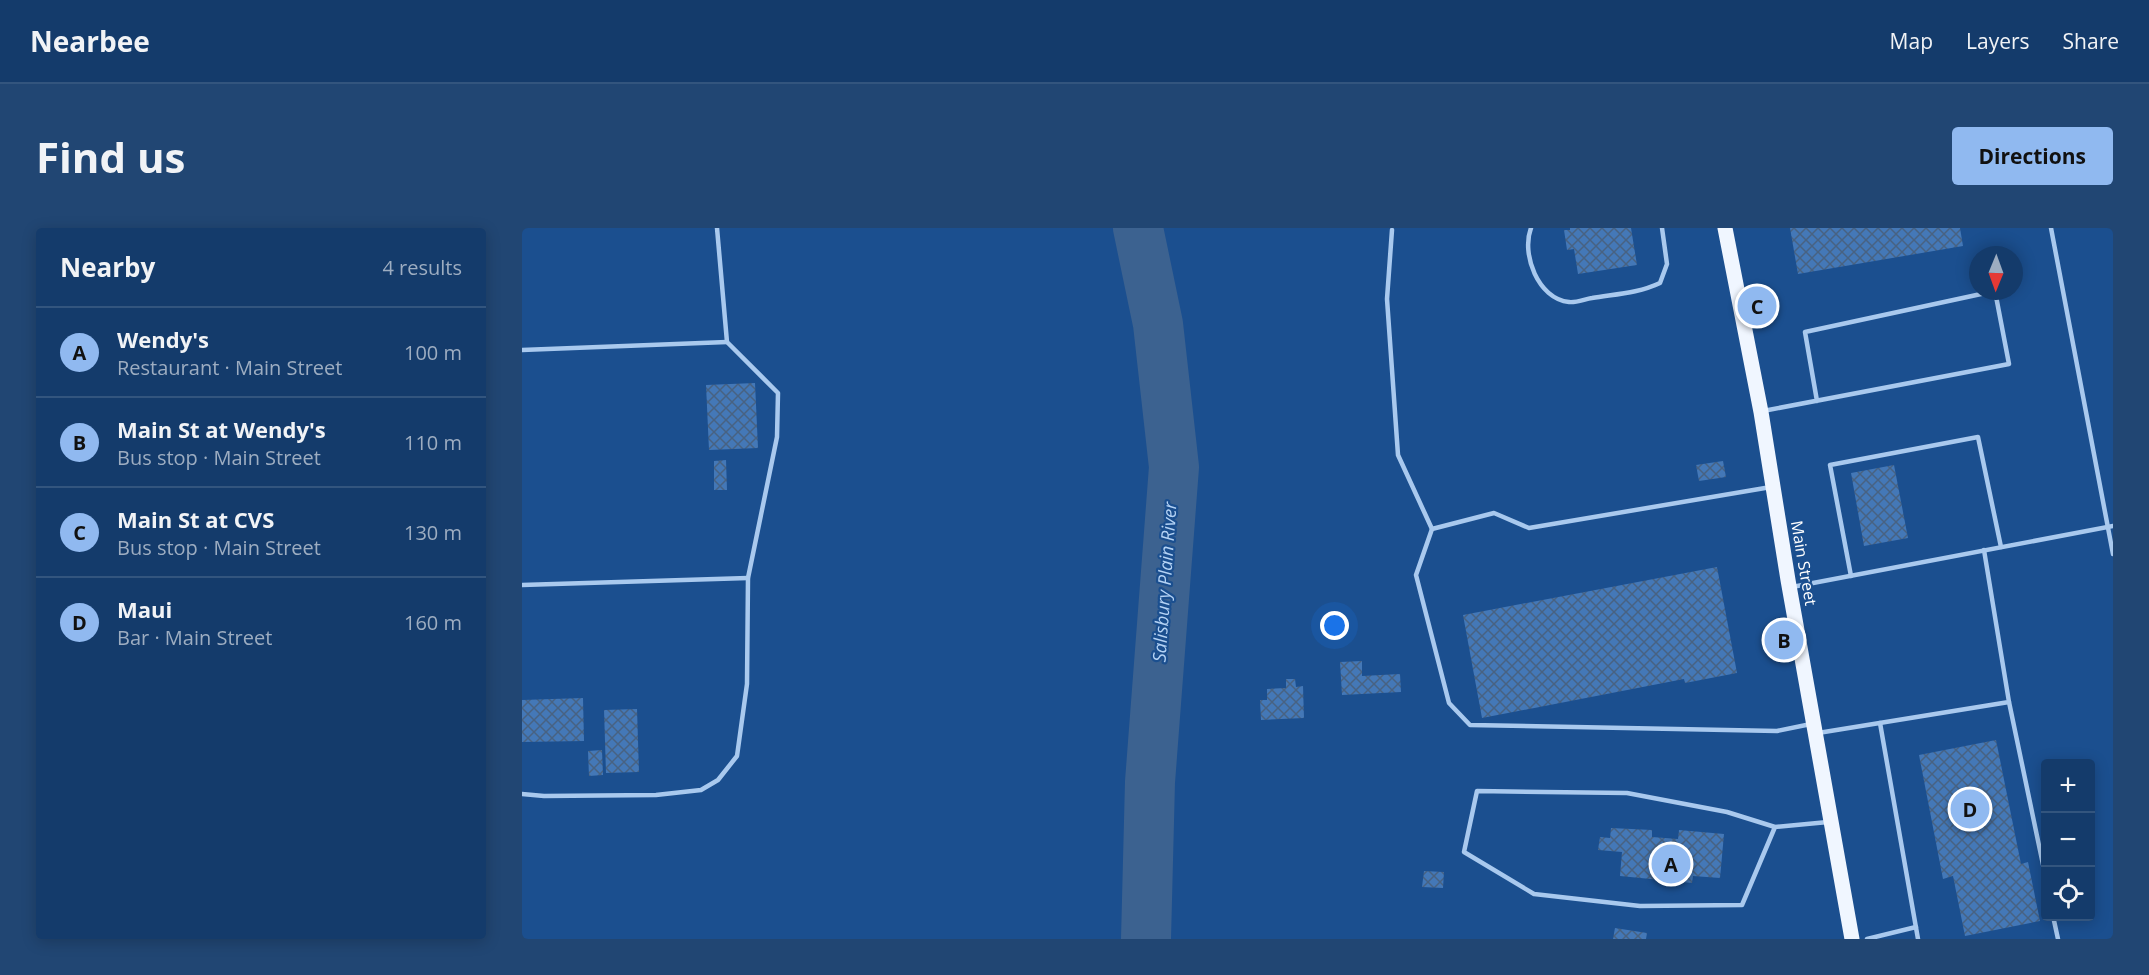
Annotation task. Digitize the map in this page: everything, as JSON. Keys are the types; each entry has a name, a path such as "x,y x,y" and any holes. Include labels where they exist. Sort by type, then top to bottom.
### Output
{"main road":[{"name":"Main Street","path":"1725,228 1761,412 1852,939"}],"lane":[{"path":"522,794 544,796 656,795 701,790 718,780 736,756 747,684 748,578 777,437 778,393 728,342 717,228"},
{"path":"1531,228 1527,237 1532,268 1546,292 1569,302 1646,290 1660,283 1667,264 1662,228"},
{"path":"2051,228 2110,526 2113,554"},
{"path":"1392,230 1387,299 1398,455 1432,529 1416,574 1449,703 1470,725 1777,731 1880,723 2009,702"},
{"path":"1761,412 2009,364 1995,291 1805,332 1817,401"},
{"path":"522,350 728,342"},
{"path":"1851,576 1830,465 1978,437 2001,547"},
{"path":"1432,529 1494,513 1529,528 1773,487"},
{"path":"1790,588 2110,526"},
{"path":"1984,550 2009,702 2043,867"},
{"path":"522,585 748,578"},
{"path":"1880,723 1918,939"},
{"path":"1775,827 1742,905 1640,906 1534,894 1464,852 1477,791 1627,793 1727,812 1775,827 1831,822"},
{"path":"2054,921 2058,939"},
{"path":"1867,939 1916,927"}],"building":[{"path":"1570,228 1631,228 1637,265 1578,274 1574,249 1567,250 1564,230 1570,230"},
{"path":"1790,228 1960,228 1963,246 1798,274"},
{"path":"755,383 758,448 709,450 706,385"},
{"path":"726,460 727,490 714,490 714,461"},
{"path":"1723,461 1726,477 1699,481 1696,465"},
{"path":"1894,465 1908,538 1864,546 1851,473"},
{"path":"1717,567 1737,673 1685,683 1684,679 1482,718 1463,615"},
{"path":"1362,661 1362,676 1400,674 1401,692 1342,695 1340,662"},
{"path":"1286,679 1295,679 1296,687 1303,686 1304,718 1261,720 1260,700 1267,700 1267,689 1286,688"},
{"path":"583,698 584,741 522,742 522,700"},
{"path":"637,709 639,772 606,773 604,710"},
{"path":"1996,740 2021,864 2028,862 2040,921 1965,936 1953,876 1943,879 1919,755"},
{"path":"602,750 603,775 589,776 588,751"},
{"path":"1611,828 1652,830 1652,837 1678,839 1679,830 1724,834 1720,878 1693,876 1692,883 1620,876 1622,852 1598,850 1600,837 1610,838"},
{"path":"1424,871 1444,872 1443,888 1422,887"},
{"path":"1615,928 1647,933 1646,939 1613,939"}],"waterway":[{"name":"Salisbury Plain River","path":"1138,228 1158,324 1174,467 1150,782 1146,939"}],"place":[{"name":"Main St at CVS","path":"1757,306"},
{"name":"Main St at Wendy's","path":"1784,640"},
{"name":"Maui","path":"1970,809"},
{"name":"Wendy's","path":"1671,864"}]}
